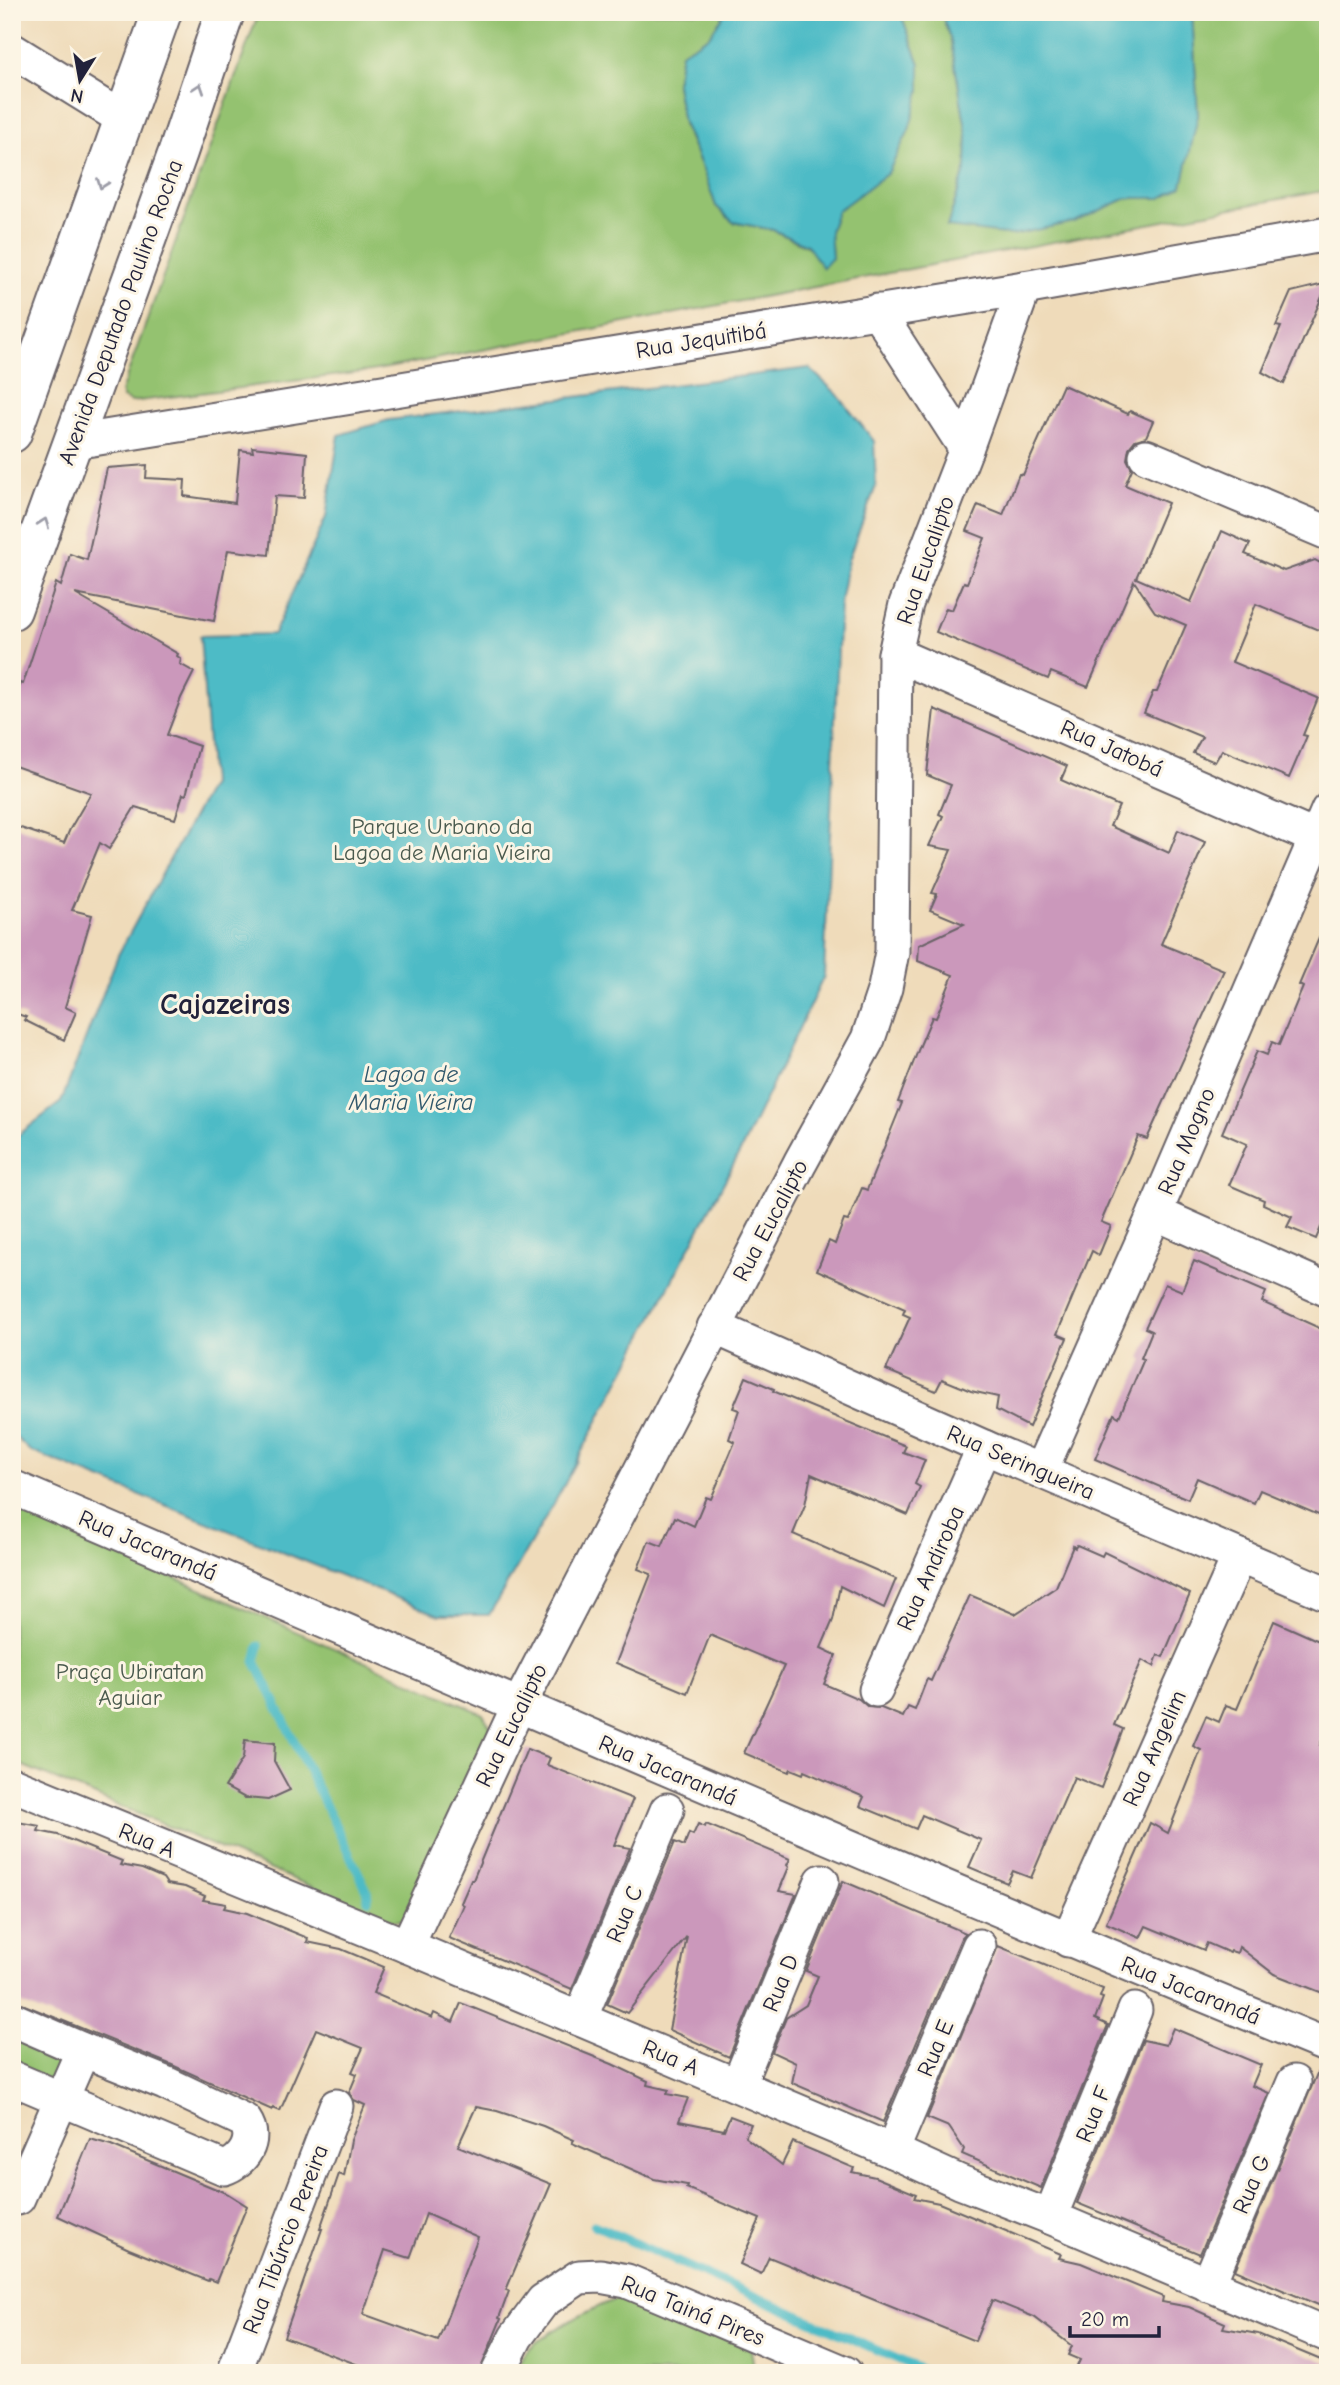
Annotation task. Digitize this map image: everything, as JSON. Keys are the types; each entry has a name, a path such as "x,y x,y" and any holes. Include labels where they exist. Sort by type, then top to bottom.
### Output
{"main road":[{"path":"12,433 162,12"},
{"name":"Avenida Deputado Paulino Rocha","path":"12,610 178,152 225,12"},
{"path":"125,120 178,152"}],"street":[{"path":"12,50 125,120"},
{"name":"Rua Jequitibá","path":"74,442 1024,288 1328,234"},
{"name":"Rua Eucalipto","path":"407,1946 518,1707 714,1327 868,1039 885,988 891,952 895,654 910,593 1024,288"},
{"path":"877,311 966,449"},
{"path":"1146,456 1328,533"},
{"name":"Rua Jatobá","path":"895,654 1324,830"},
{"name":"Rua Mogno","path":"1041,1470 1324,830"},
{"path":"1155,1213 1328,1290"},
{"name":"Rua Seringueira","path":"714,1327 984,1447 1328,1594"},
{"name":"Rua Andiroba","path":"876,1690 984,1447"},
{"name":"Rua Jacarandá","path":"12,1486 518,1707 1069,1940 1328,2046"},
{"name":"Rua Angelim","path":"1069,1940 1239,1556"},
{"name":"Rua A","path":"12,1784 407,1946 960,2182 1050,2217 1328,2335"},
{"name":"Rua C","path":"580,2019 667,1810"},
{"name":"Rua D","path":"738,2085 822,1881"},
{"name":"Rua E","path":"892,2151 979,1946"},
{"name":"Rua F","path":"1050,2217 1135,2010"},
{"path":"12,2019 164,2083 245,2121 251,2130 250,2139 235,2165 224,2168 12,2078"},
{"path":"18,2198 83,2050"},
{"name":"Rua G","path":"1208,2285 1294,2082"},
{"name":"Rua Tibúrcio Pereira","path":"234,2373 335,2106"},
{"name":"Rua Tainá Pires","path":"498,2373 516,2337 543,2301 579,2277 600,2276 627,2281 773,2357 845,2373"}],"green space":[{"path":"259,12 726,12 709,36 681,53 676,84 683,124 716,206 733,222 773,230 832,258 830,231 837,211 920,64 900,12 941,12 951,41 967,135 966,167 947,227 1074,222 1127,198 1161,198 1198,116 1192,12 1328,12 1328,190 371,371 131,402 123,398 121,392"},
{"name":"Praça Ubiratan Aguiar","path":"12,1506 483,1714 493,1732 405,1920 393,1921 12,1761"},
{"path":"12,2020 72,2044 55,2083 12,2066"},
{"path":"626,2296 751,2349 755,2373 516,2373 522,2357 529,2349 554,2330"}],"water":[{"path":"726,12 900,12 920,64 920,91 909,130 888,173 837,211 830,231 832,258 823,268 807,245 773,230 733,222 716,206 683,123 676,84 681,53 709,36"},
{"path":"941,12 1192,12 1198,116 1182,186 1161,198 1127,198 1074,222 1012,235 947,227 966,167 967,135 951,41"},
{"name":"Lagoa de Maria Vieira","path":"809,368 837,394 874,441 876,486 848,560 840,602 824,976 741,1150 561,1491 489,1615 439,1615 30,1451 12,1434 12,1140 61,1102 118,955 211,784 200,636 274,634 326,517 339,435 389,420"}],"building":[{"path":"1328,283 1284,384 1262,372 1281,327 1276,326 1291,292"},
{"path":"1063,385 1128,414 1130,411 1153,421 1146,437 1135,440 1129,448 1127,459 1132,469 1125,485 1168,503 1136,578 1191,602 1222,531 1250,544 1245,554 1284,571 1315,560 1328,567 1328,634 1256,604 1232,662 1318,698 1303,735 1307,736 1289,778 1222,750 1215,762 1193,753 1202,737 1144,713 1153,692 1157,692 1186,625 1155,612 1134,581 1088,687 1051,672 1048,679 936,632 946,608 952,610 964,582 967,583 985,538 967,531 978,505 1003,515 1019,474 1023,475"},
{"path":"252,447 307,453 304,498 275,496 269,555 228,550 214,621 75,594 178,654 180,664 194,672 167,735 199,746 186,795 183,794 175,819 135,807 109,849 100,843 72,910 92,915 65,1007 76,1012 64,1040 24,1020 26,1017 12,1012 12,825 64,843 91,793 12,765 12,707 20,683 23,684 56,583 61,586 70,554 87,560 107,468 147,465 146,478 185,480 184,496 235,503 240,450 253,452"},
{"path":"934,709 1067,766 1061,780 1119,806 1110,826 1169,853 1178,830 1205,842 1161,944 1224,970 1147,1139 1138,1136 1101,1222 1111,1226 1099,1255 1092,1251 1057,1334 1067,1338 1029,1427 996,1410 998,1397 971,1391 942,1379 936,1391 886,1370 910,1317 903,1314 905,1309 817,1270 829,1241 835,1244 844,1220 848,1221 862,1188 867,1190 902,1103 898,1102 921,1043 932,1017 936,1018 953,975 918,961 919,945 964,924 930,910 937,894 932,893 951,850 929,846 943,816 939,814 951,785 927,775"},
{"path":"1328,917 1328,1230 1321,1227 1316,1239 1287,1227 1292,1217 1263,1204 1264,1200 1229,1185 1247,1144 1222,1133 1257,1051 1267,1055 1272,1042 1279,1045 1303,987 1299,985"},
{"path":"1194,1261 1266,1292 1262,1302 1328,1332 1328,1519 1260,1490 1254,1503 1197,1478 1188,1499 1095,1459 1114,1414 1119,1417 1144,1359 1141,1358 1152,1331 1145,1328 1165,1284 1182,1291"},
{"path":"746,1377 774,1389 773,1391 906,1446 903,1452 925,1460 915,1484 920,1487 908,1515 811,1474 805,1505 793,1534 896,1579 884,1608 840,1586 833,1620 821,1648 836,1655 824,1684 859,1699 868,1707 881,1708 903,1717 908,1707 915,1710 927,1679 931,1681 970,1595 1015,1614 1056,1587 1073,1546 1075,1548 1077,1545 1102,1556 1104,1552 1190,1594 1163,1657 1158,1655 1154,1666 1142,1660 1114,1725 1123,1729 1101,1788 1074,1777 1031,1878 1013,1871 1007,1883 969,1867 981,1840 922,1815 916,1829 860,1806 864,1797 804,1771 803,1774 791,1769 789,1772 744,1753 784,1666 710,1635 687,1693 616,1663 651,1574 638,1569 649,1541 662,1546 675,1517 694,1526 706,1497 711,1499 735,1442 729,1439 739,1410 733,1408"},
{"path":"1274,1621 1328,1645 1328,1727 1320,1745 1328,1748 1328,1995 1274,1974 1239,1947 1237,1953 1230,1953 1207,1943 1204,1950 1146,1926 1140,1938 1106,1923 1150,1823 1168,1833 1201,1750 1193,1746 1206,1716 1219,1722 1226,1705 1237,1709"},
{"path":"245,1740 275,1743 274,1761 290,1790 268,1800 245,1798 225,1787 243,1758"},
{"path":"527,1749 550,1758 547,1765 633,1799 614,1845 630,1848 572,1989 449,1938 464,1905 461,1903"},
{"path":"12,1821 40,1826 38,1831 58,1835 122,1861 120,1865 142,1869 163,1878 167,1884 185,1887 205,1896 203,1900 226,1904 224,1908 247,1913 308,1938 307,1942 341,1949 384,1967 373,1993 432,2018 434,2013 453,2022 461,2003 612,2064 648,2081 647,2085 669,2090 667,2094 688,2098 679,2121 724,2130 730,2116 751,2124 745,2137 782,2165 793,2142 854,2168 852,2172 875,2177 916,2194 914,2198 939,2203 1061,2254 1059,2258 1081,2263 1163,2297 1162,2302 1189,2307 1225,2323 1223,2328 1258,2334 1328,2363 1328,2373 1074,2373 1080,2360 1068,2355 1072,2346 1034,2317 992,2300 975,2341 769,2257 761,2274 740,2264 760,2219 686,2188 687,2185 654,2179 572,2143 574,2140 543,2126 476,2107 458,2146 551,2184 506,2290 509,2291 499,2318 501,2319 479,2373 380,2373 284,2337 339,2174 344,2176 351,2140 365,2105 354,2100 349,2093 357,2074 352,2072 363,2048 316,2029 280,2111 273,2108 272,2110 172,2065 12,2000","holes":["426,2214 478,2237 438,2341 363,2314 385,2250 410,2258"]},
{"path":"698,1824 705,1827 706,1824 790,1859 779,1891 796,1894 729,2057 669,2030 687,1936 627,2013 607,2004 675,1842 684,1846 689,1833 693,1835"},
{"path":"843,1881 966,1933 961,1938 883,2122 792,2083 796,2063 772,2052 786,2018 806,2005 818,1976 806,1971"},
{"path":"998,1946 1103,1989 1100,1997 1103,1998 1095,2019 1108,2025 1041,2188 962,2154 964,2149 949,2127 927,2118"},
{"path":"1173,2028 1261,2065 1252,2086 1269,2093 1200,2254 1077,2203 1143,2040 1166,2045"},
{"path":"1321,2064 1328,2065 1328,2309 1235,2270"},
{"path":"90,2139 111,2145 228,2194 247,2206 216,2282 129,2249 58,2216"}],"waterway":[{"path":"259,1646 255,1661 367,1890 368,1900"},
{"path":"594,2225 929,2373"}],"district":[{"name":"Cajazeiras","path":"225,1004"}],"park label":[{"name":"Parque Urbano da Lagoa de Maria Vieira","path":"442,839"}]}
